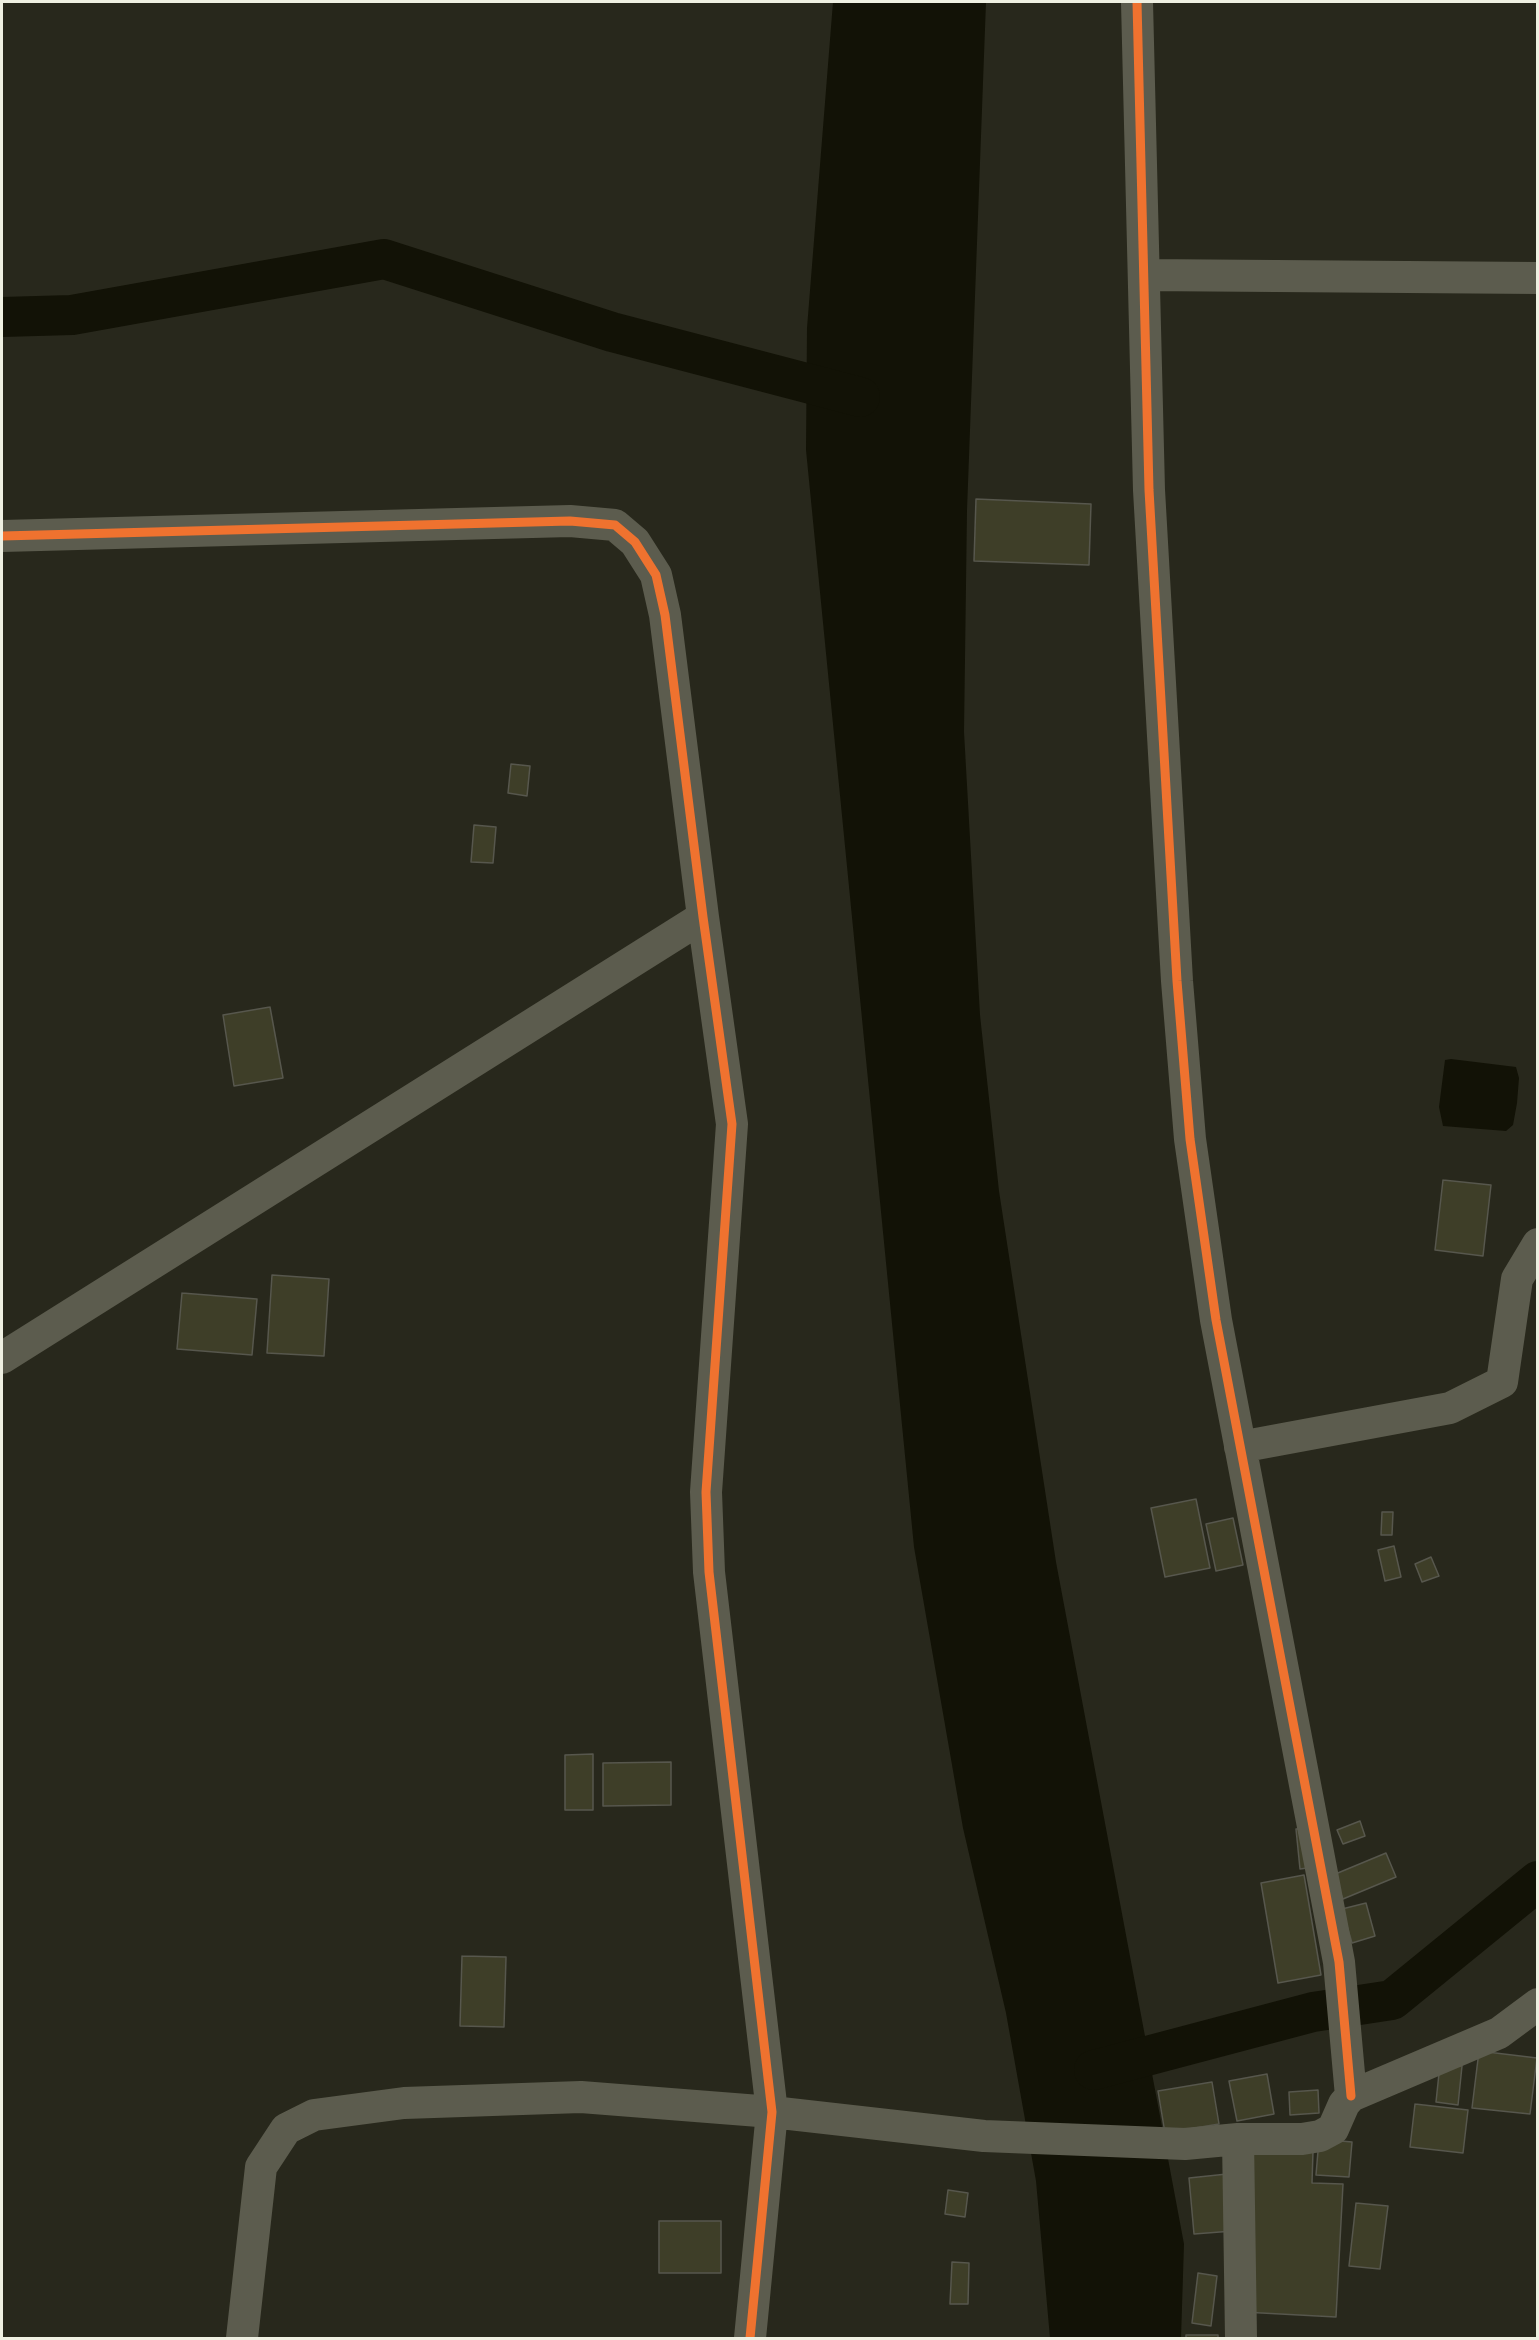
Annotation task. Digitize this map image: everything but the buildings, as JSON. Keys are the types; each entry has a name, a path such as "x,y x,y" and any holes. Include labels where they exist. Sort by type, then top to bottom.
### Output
{"street":[{"path":"1137,2 1149,490 1179,1004 1190,1139 1216,1320 1339,1962 1352,2096"},
{"path":"1144,275 1538,278"},
{"path":"2,536 570,521 615,525 635,542 656,575 665,615 732,1124 706,1492 709,1572 772,2112 750,2338"},
{"path":"2,1358 703,917"},
{"path":"1240,1447 1450,1408 1502,1382 1517,1279 1538,1244"},
{"path":"242,2338 261,2167 286,2128 314,2115 404,2103 581,2097 772,2112 984,2136 1185,2144 1238,2139 1302,2139 1320,2136 1333,2129 1344,2104 1352,2096 1499,2033 1538,2004"},
{"path":"1238,2139 1241,2338"}],"shaded area":[{"path":"833,2 986,2 967,510 964,732 980,1015 999,1191 1056,1562 1184,2244 1181,2338 1050,2338 1036,2181 1006,2013 963,1828 914,1547 806,450 807,328"},
{"path":"1445,1060 1516,1067 1519,1078 1517,1103 1513,1125 1506,1131 1443,1126 1439,1107"}],"waterway":[{"path":"2,317 72,315 384,259 612,332 860,397"},
{"path":"1094,2070 1313,2012 1392,2000 1538,1881"}],"cycle path":[{"path":"1137,2 1149,490 1177,981 1190,1139 1216,1320 1339,1962 1351,2096"},
{"path":"2,536 570,521 615,525 635,542 656,575 665,615 732,1124 706,1492 709,1572 772,2112 750,2338"}]}
